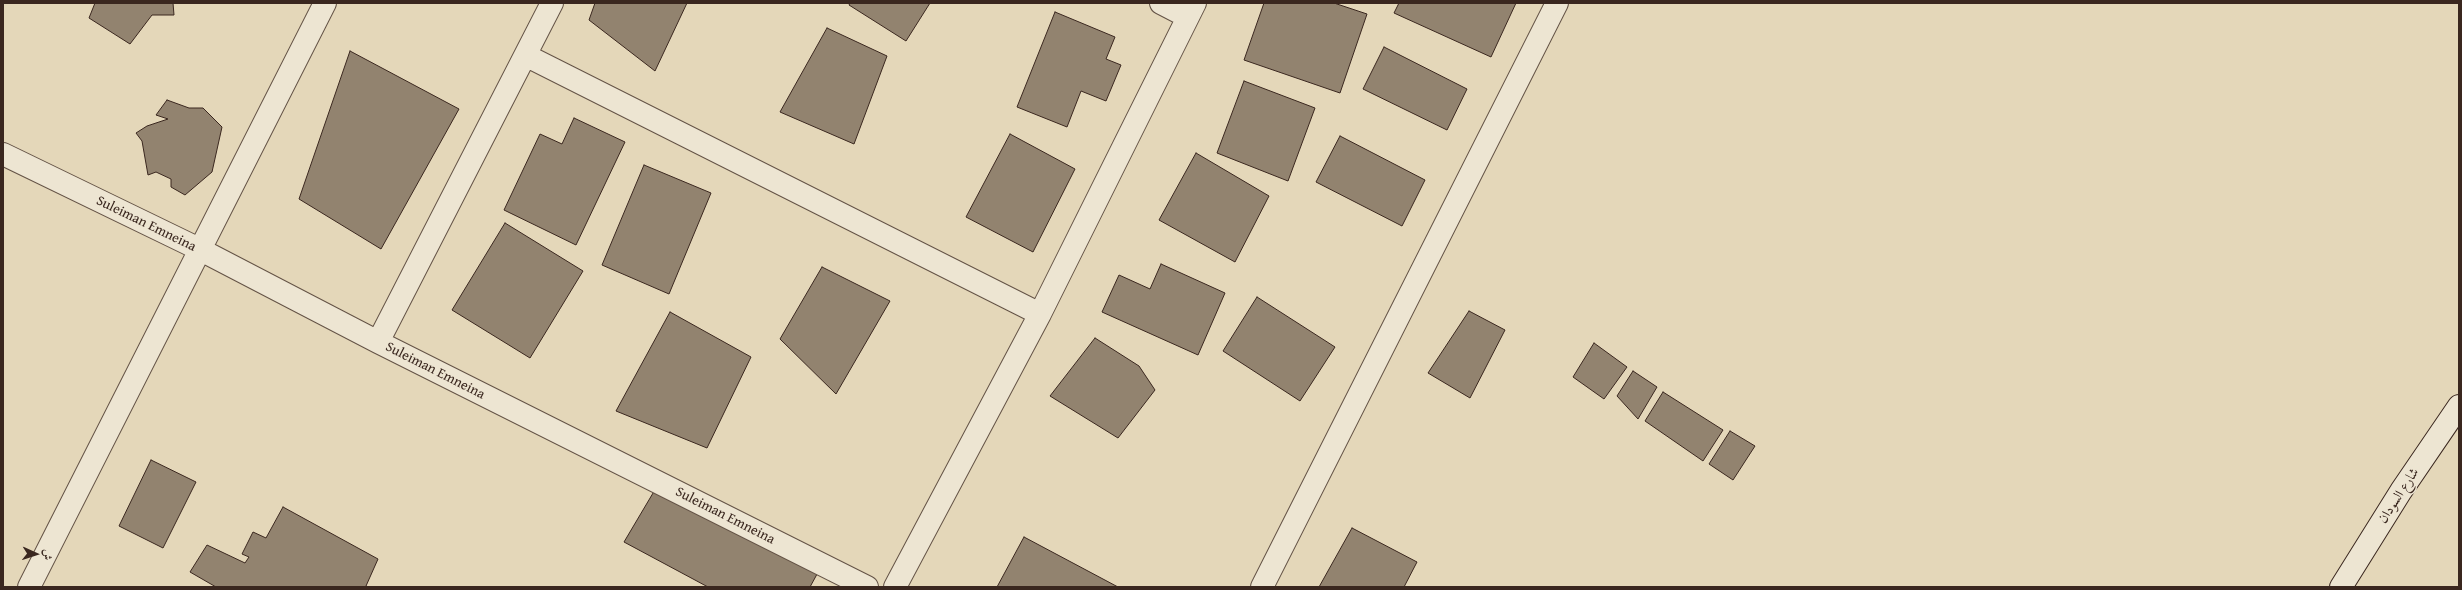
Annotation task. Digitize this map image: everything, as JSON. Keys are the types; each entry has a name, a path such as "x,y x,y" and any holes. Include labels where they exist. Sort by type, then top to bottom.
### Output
{"street":[{"path":"378,342 527,56 552,3"},
{"path":"895,587 1040,314 1191,10 1161,3"},
{"path":"1262,587 1557,3"},
{"path":"29,587 321,4"},
{"path":"527,56 1040,314"},
{"name":"Suleiman Emneina","path":"3,154 199,250 378,342 867,587"},
{"name":"شارع السودان","path":"2341,587 2400,491 2459,406"}],"building":[{"path":"95,3 173,3 174,15 152,15 130,44 89,18"},
{"path":"595,3 687,3 655,71 589,20"},
{"path":"850,3 930,3 906,41 849,5"},
{"path":"1264,3 1334,3 1367,14 1340,93 1244,60"},
{"path":"1399,3 1516,3 1491,57 1394,13"},
{"path":"1055,12 1115,37 1106,59 1121,65 1106,101 1081,91 1067,127 1017,107"},
{"path":"827,28 887,56 854,144 780,112"},
{"path":"1384,47 1467,89 1447,130 1363,89"},
{"path":"350,51 459,109 381,249 299,199"},
{"path":"1244,81 1315,108 1288,181 1217,153"},
{"path":"167,100 189,108 203,108 222,127 212,172 185,195 171,187 171,179 156,172 148,175 142,141 136,133 147,126 168,119 156,115"},
{"path":"574,118 625,142 576,245 504,210 540,134 562,144"},
{"path":"1010,134 1075,169 1033,252 966,217"},
{"path":"1340,136 1425,180 1402,226 1316,182"},
{"path":"1196,153 1269,196 1235,262 1159,220"},
{"path":"644,165 711,193 669,294 602,265"},
{"path":"505,223 583,271 530,358 452,310"},
{"path":"1161,264 1225,293 1198,355 1102,312 1119,275 1150,289"},
{"path":"822,267 890,301 836,394 780,339"},
{"path":"1257,297 1335,347 1300,401 1223,351"},
{"path":"1469,311 1505,330 1470,398 1428,373"},
{"path":"670,312 751,357 707,448 616,411"},
{"path":"1095,338 1139,366 1155,390 1118,438 1050,396"},
{"path":"1594,343 1627,367 1604,399 1573,377"},
{"path":"1633,371 1657,387 1638,419 1617,396"},
{"path":"1663,392 1723,430 1703,461 1645,421"},
{"path":"1730,431 1755,446 1733,480 1709,464"},
{"path":"151,460 196,482 163,548 119,526"},
{"path":"659,483 822,565 810,587 708,587 624,542"},
{"path":"283,507 378,559 366,586 368,587 216,587 190,572 207,545 245,563 249,557 242,554 253,532 266,538"},
{"path":"1352,528 1417,562 1404,587 1319,587"},
{"path":"1024,537 1118,587 997,587"}]}
